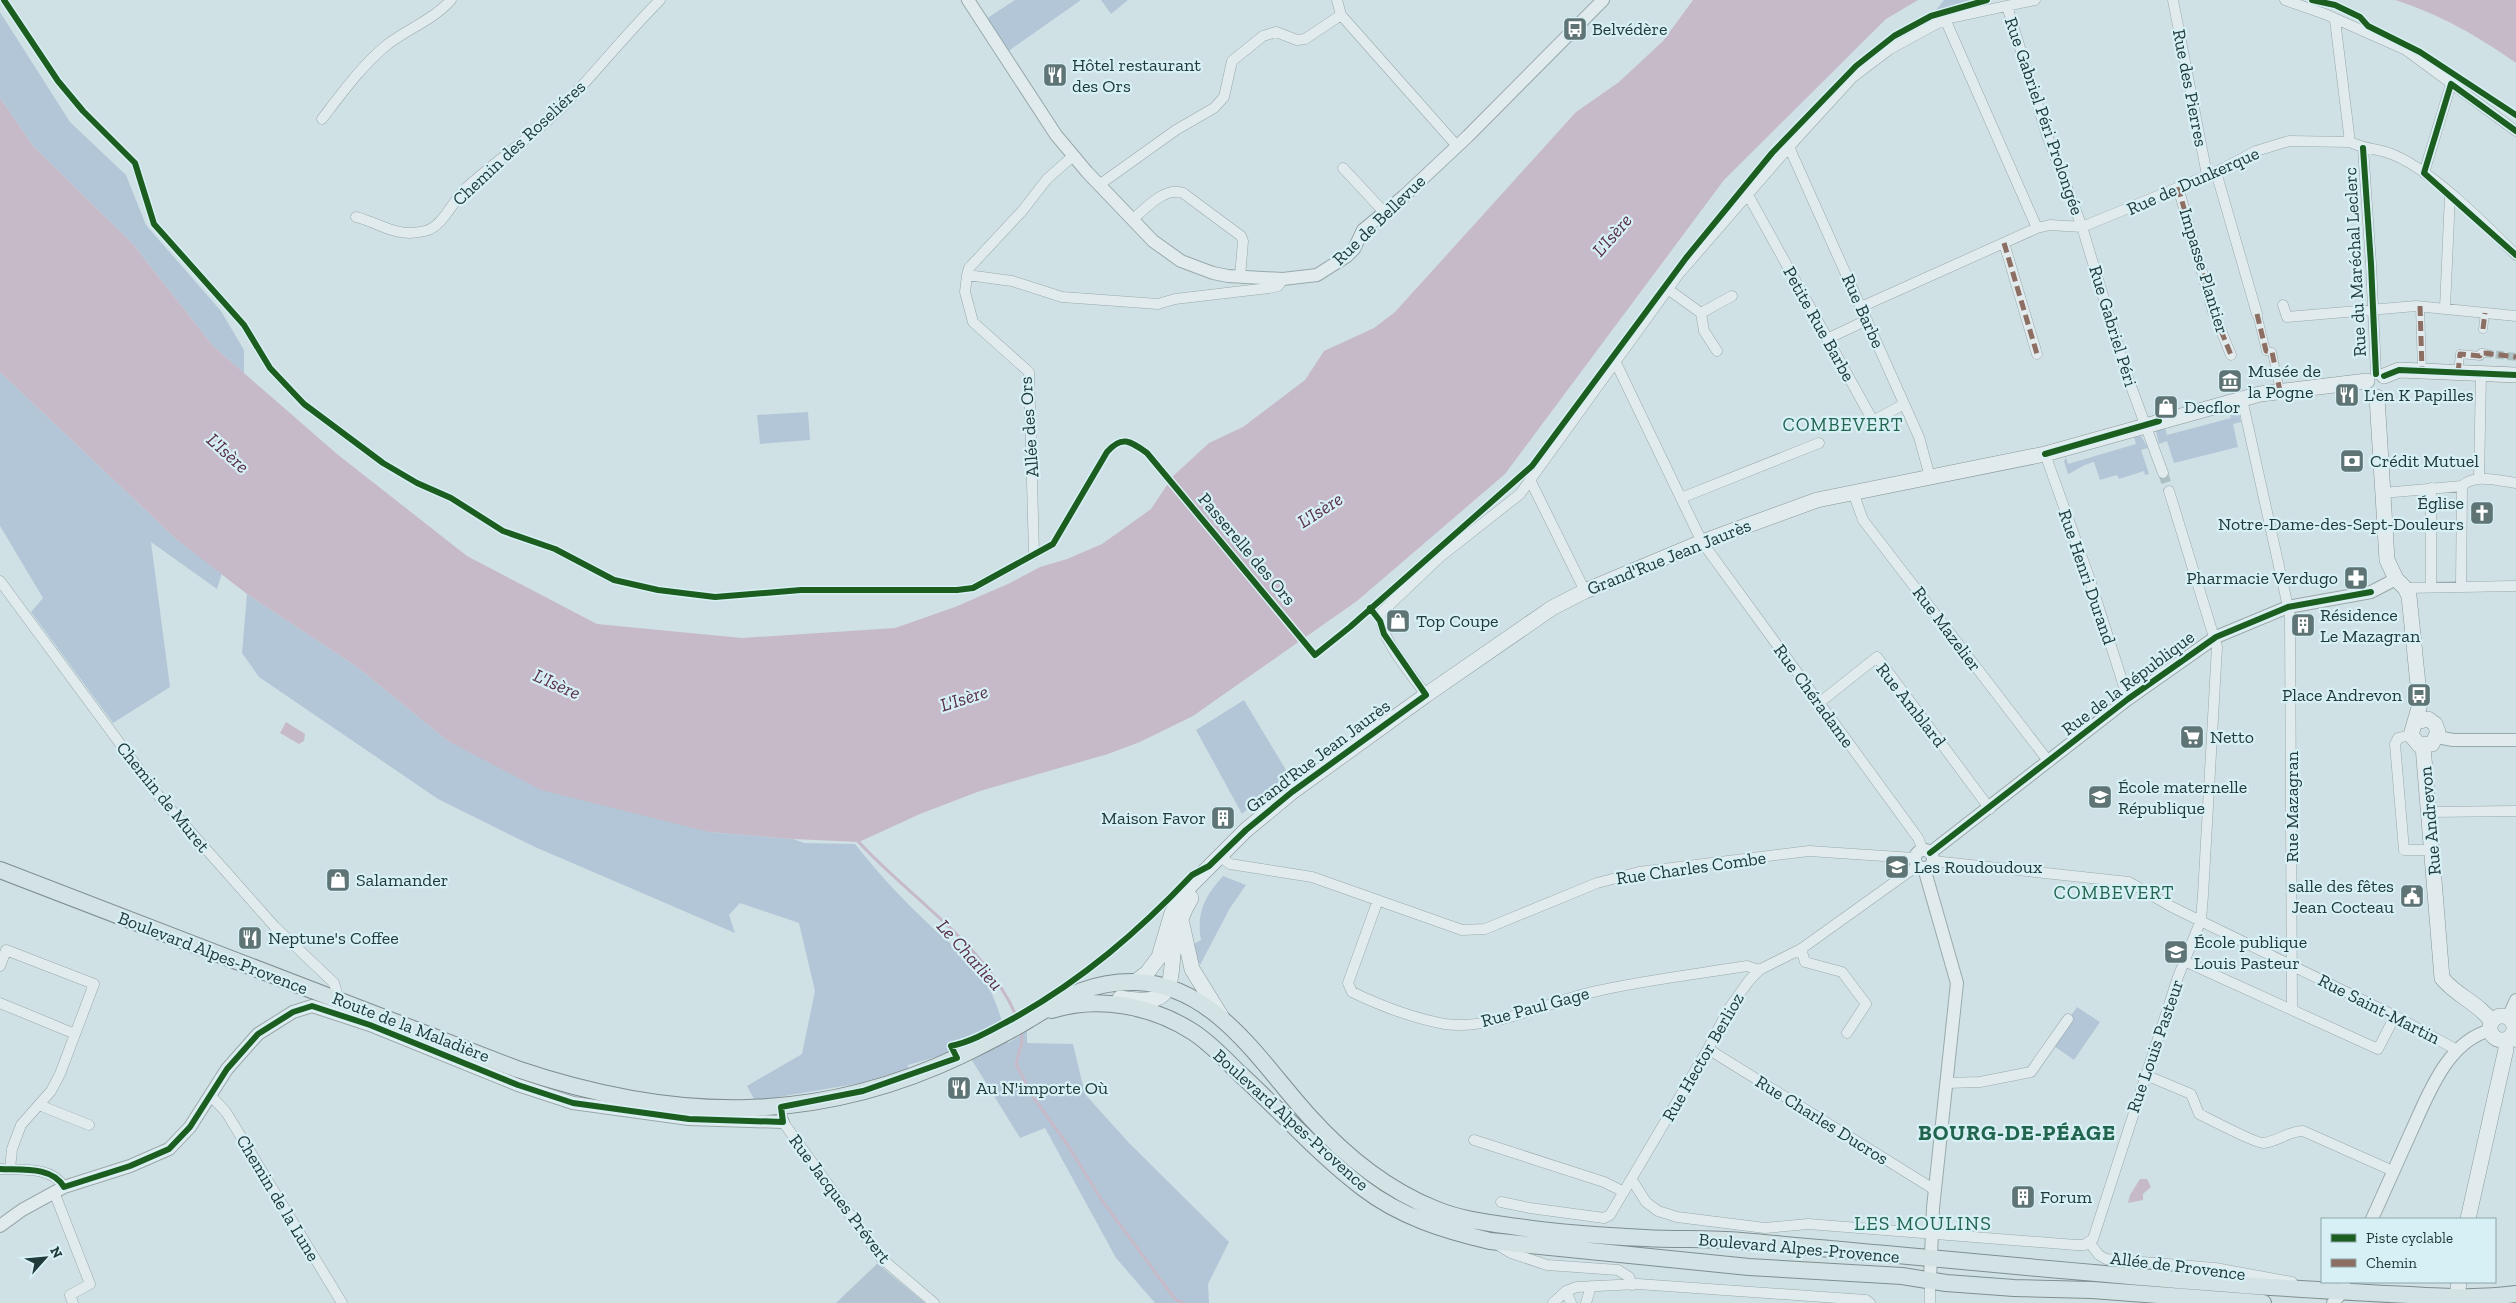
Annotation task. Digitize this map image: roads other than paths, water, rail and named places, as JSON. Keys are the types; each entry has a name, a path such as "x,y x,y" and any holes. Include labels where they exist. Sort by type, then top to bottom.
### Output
{"main road":[{"name":"Grand'Rue Jean Jaurès","path":"1214,861 1246,830 1292,792 1426,695 1552,608 1585,591 1782,511 1853,492 2045,454 2146,424 2161,426 2188,419 2233,406 2242,399 2280,391 2376,377 2399,370 2516,375"},
{"path":"2376,377 2388,380 2386,393 2377,397 2387,560 2409,596 2420,704 2415,743 2423,746 2432,744 2438,737 2437,728 2418,725"},
{"name":"Rue Andrevon","path":"2423,746 2430,812 2442,978 2456,992 2486,1012 2491,1026"},
{"path":"1096,1004 1116,997 1150,1000 1168,988 1172,981 1175,943 1188,902 1214,861"},
{"path":"1135,982 1154,964 1172,913 1188,888 1214,861"},
{"name":"Boulevard Alpes-Provence","path":"0,870 517,1069 582,1089 634,1100 692,1108 782,1115 890,1083 957,1058 1029,1019 1052,1003 1081,989 1135,982 1168,988 1194,999 1225,1021 1248,1044 1309,1116 1356,1162 1381,1181 1439,1211 1469,1220 1539,1230 1643,1238 1729,1240 1931,1259 2336,1292 2516,1294"},
{"path":"1182,920 1192,969 1225,1021"},
{"name":"Boulevard Alpes-Provence","path":"1029,1019 1054,1009 1096,1004 1124,1006 1163,1016 1194,1033 1247,1080 1335,1165 1364,1188 1396,1209 1422,1222 1490,1241 1749,1267 2014,1288 2092,1290 2262,1303"},
{"path":"2468,1218 2506,1049 2511,1039 2514,1026 2508,1018 2497,1017 2491,1026 2494,1037 2511,1039"}],"street":[{"path":"322,120 344,89 389,44 409,32 451,0"},
{"name":"Chemin des Roseliéres","path":"356,218 401,234 424,231 436,225 467,187 525,141 567,102 631,29 660,0"},
{"name":"Rue de Bellevue","path":"968,0 1056,134 1073,156 1132,220 1167,253 1213,273 1240,277 1283,279 1298,279 1317,274 1339,262 1354,249 1363,230 1457,146 1603,0"},
{"path":"1337,0 1340,14 1457,146"},
{"path":"1426,695 1384,634 1380,621 1381,613 1440,557 1520,494 1678,275 1789,147 1853,77 1871,62 1945,19 2035,0"},
{"name":"Rue des Pierres","path":"2173,0 2212,174 2256,314"},
{"path":"2285,0 2325,14 2411,53 2516,131"},
{"name":"Rue Gabriel Péri Prolongée","path":"2007,6 2047,135 2082,227"},
{"path":"1099,185 1176,130 1214,108 1224,97 1232,61 1263,36 1276,32 1297,40 1305,39 1340,14"},
{"path":"1945,19 2037,228"},
{"name":"Rue du Maréchal Leclerc","path":"2335,20 2350,142 2363,148 2376,377"},
{"path":"2424,173 2451,84"},
{"name":"Rue de Dunkerque","path":"1861,307 2037,228 2050,225 2082,227 2212,174 2256,151 2289,141 2350,142"},
{"name":"Rue Barbe","path":"1789,147 1919,437 1930,477"},
{"path":"2363,148 2394,155 2424,173 2516,255"},
{"path":"1073,156 1047,179 1023,210 969,268 967,275 1012,281 1062,297 1158,304 1175,299 1269,288 1278,286 1283,279"},
{"path":"1343,168 1384,212"},
{"name":"Impasse Plantier","path":"2178,187 2213,311 2230,354"},
{"path":"1132,220 1166,193 1178,191 1183,193 1241,236 1243,241 1240,277"},
{"path":"2444,308 2450,195"},
{"name":"Petite Rue Barbe","path":"1748,196 1873,422 1904,404"},
{"name":"Rue Gabriel Péri","path":"2082,227 2128,378 2163,473"},
{"path":"2004,243 2037,354"},
{"name":"Allée des Ors","path":"967,275 965,292 973,322 1028,372 1034,554"},
{"path":"1669,290 1702,313 1704,331 1717,351"},
{"path":"1702,313 1732,296"},
{"path":"2283,305 2287,317 2420,306 2516,316"},
{"path":"2420,306 2422,370"},
{"path":"2483,329 2485,313"},
{"path":"2256,314 2266,351 2272,352 2280,391"},
{"path":"1828,339 1867,320"},
{"path":"2458,372 2460,354 2480,356 2480,353 2484,354"},
{"name":"Rue Chéradame","path":"1616,363 1702,542 1918,838 1923,859"},
{"path":"2479,479 2481,374"},
{"name":"Rue Mazagran","path":"2242,399 2288,607 2291,653 2292,1008"},
{"path":"1681,498 1819,443"},
{"name":"Rue Henri Durand","path":"2045,454 2089,576 2128,700"},
{"path":"2383,493 2462,486 2472,479 2516,483"},
{"path":"1530,480 1585,591"},
{"path":"2461,586 2462,486"},
{"path":"2431,488 2431,587"},
{"name":"Rue Louis Pasteur","path":"2089,1242 2096,1235 2134,1109 2148,1076 2184,961 2201,920 2214,720 2216,637 2169,491"},
{"name":"Rue Mazelier","path":"1853,492 1863,520 2049,762"},
{"name":"Chemin de Muret","path":"0,581 158,795 275,927 334,983 337,992 335,1000"},
{"path":"2401,584 2431,587 2516,586"},
{"name":"Rue de la République","path":"1923,859 1990,809 2128,700 2216,637 2288,607 2371,592 2401,584"},
{"name":"Rue Amblard","path":"1819,703 1877,658 1990,809"},
{"path":"2418,725 2398,738 2395,744 2404,850 2432,850"},
{"path":"2438,737 2453,740 2516,740"},
{"path":"2430,812 2516,810"},
{"name":"Rue Charles Combe","path":"1214,861 1312,877 1462,930 1485,930 1597,883 1639,872 1809,851 1923,859"},
{"path":"1923,859 1957,983 1935,1190 1930,1303"},
{"name":"Rue Saint-Martin","path":"1923,859 2129,882 2394,1016 2457,1050"},
{"name":"Rue Hector Berlioz","path":"1501,1202 1604,1218 1610,1215 1708,1049 1728,1010 1748,982 1759,970 1801,949 1923,859"},
{"name":"Rue Paul Gage","path":"1378,900 1348,984 1352,992 1386,1008 1446,1024 1471,1024 1494,1020 1598,991 1747,966 1759,970"},
{"path":"1801,949 1805,962 1842,972 1866,1004 1847,1033"},
{"path":"0,966 6,950 94,984 60,1074 50,1091 20,1125 5,1169 38,1170 60,1180 59,1189 90,1284 70,1295 73,1303"},
{"path":"2184,961 2378,1048 2394,1016"},
{"path":"2508,1018 2516,1000"},
{"path":"0,1004 75,1034"},
{"name":"Route de la Maladière","path":"0,1226 22,1210 59,1189 130,1166 170,1149 190,1127 227,1069 258,1034 293,1012 312,1006 370,1025 518,1085 574,1102 689,1120 782,1115"},
{"path":"1946,1083 1980,1082 2031,1072 2068,1019"},
{"path":"2372,1218 2430,1087 2457,1050 2491,1026"},
{"name":"Rue Charles Ducros","path":"1708,1049 1935,1190"},
{"path":"2148,1076 2191,1094 2199,1114 2261,1143 2278,1139 2292,1131 2303,1131 2393,1171"},
{"name":"Chemin de la Lune","path":"211,1096 226,1112 342,1303"},
{"path":"39,1105 89,1125"},
{"name":"Rue Jacques Prévert","path":"782,1115 880,1258 934,1303"},
{"path":"1474,1140 1604,1182 1624,1192"},
{"name":"Allée de Provence","path":"1632,1180 1646,1202 1658,1211 1677,1217 1765,1228 1808,1224 2076,1245 2089,1242 2099,1255 2106,1259 2215,1268 2310,1285 2336,1292"},
{"path":"1490,1241 1511,1253 1547,1265 1618,1270 1629,1277 1635,1284"},
{"path":"1552,1303 1566,1291 1577,1287 1635,1284 1866,1300 1870,1303"},
{"path":"1586,1303 1591,1286"},
{"path":"1566,1291 1571,1303"}],"water":[{"name":"L'Isère","path":"1693,0 1918,0 1886,19 1724,180 1505,474 1357,601 1193,716 1140,742 1108,754 980,791 920,814 859,842 709,832 541,790 448,741 357,667 247,594 176,539 0,372 0,98 34,147 132,243 214,347 337,454 467,556 597,624 742,638 895,628 955,607 1010,583 1040,567 1067,559 1102,544 1151,509 1173,476 1209,443 1243,427 1305,380 1324,351 1374,328 1395,312 1576,112 1619,82 1663,41"},
{"path":"2395,0 2516,0 2516,63 2487,43 2458,27 2428,12"},
{"path":"286,722 305,734 304,741 299,744 280,733"},
{"path":"2140,1179 2147,1179 2151,1187 2143,1194 2143,1200 2128,1203 2130,1195"}],"waterway":[{"name":"Le Charlieu","path":"856,839 967,945 987,968 1004,993 1018,1020"},
{"name":"Le Charlieu","path":"1021,1030 1022,1042 1016,1064 1033,1097 1067,1144 1101,1199 1175,1299 1184,1303"}],"tunnel":[{"path":"2484,353 2516,357"},
{"path":"2163,473 2169,491"}],"place":[{"name":"Belvédère","path":"1575,29"},
{"name":"Hôtel restaurant des Ors","path":"1055,75"},
{"name":"Musée de la Pogne","path":"2230,381"},
{"name":"L'en K Papilles","path":"2347,395"},
{"name":"Decflor","path":"2166,407"},
{"name":"Crédit Mutuel","path":"2352,461"},
{"name":"Église Notre-Dame-des-Sept-Douleurs","path":"2482,513"},
{"name":"Pharmacie Verdugo","path":"2356,578"},
{"name":"Top Coupe","path":"1398,621"},
{"name":"Résidence Le Mazagran","path":"2303,625"},
{"name":"Place Andrevon","path":"2419,695"},
{"name":"Netto","path":"2192,737"},
{"name":"École maternelle République","path":"2100,797"},
{"name":"Maison Favor","path":"1223,818"},
{"name":"Les Roudoudoux","path":"1897,867"},
{"name":"Salamander","path":"338,880"},
{"name":"salle des fêtes Jean Cocteau","path":"2412,896"},
{"name":"Neptune's Coffee","path":"250,938"},
{"name":"École publique Louis Pasteur","path":"2176,952"},
{"name":"Au N'importe Où","path":"959,1088"},
{"name":"Forum","path":"2023,1197"}],"district":[{"name":"COMBEVERT","path":"1843,424"},
{"name":"COMBEVERT","path":"2114,892"},
{"name":"BOURG-DE-PÉAGE","path":"2017,1132"},
{"name":"LES MOULINS","path":"1923,1223"}]}
